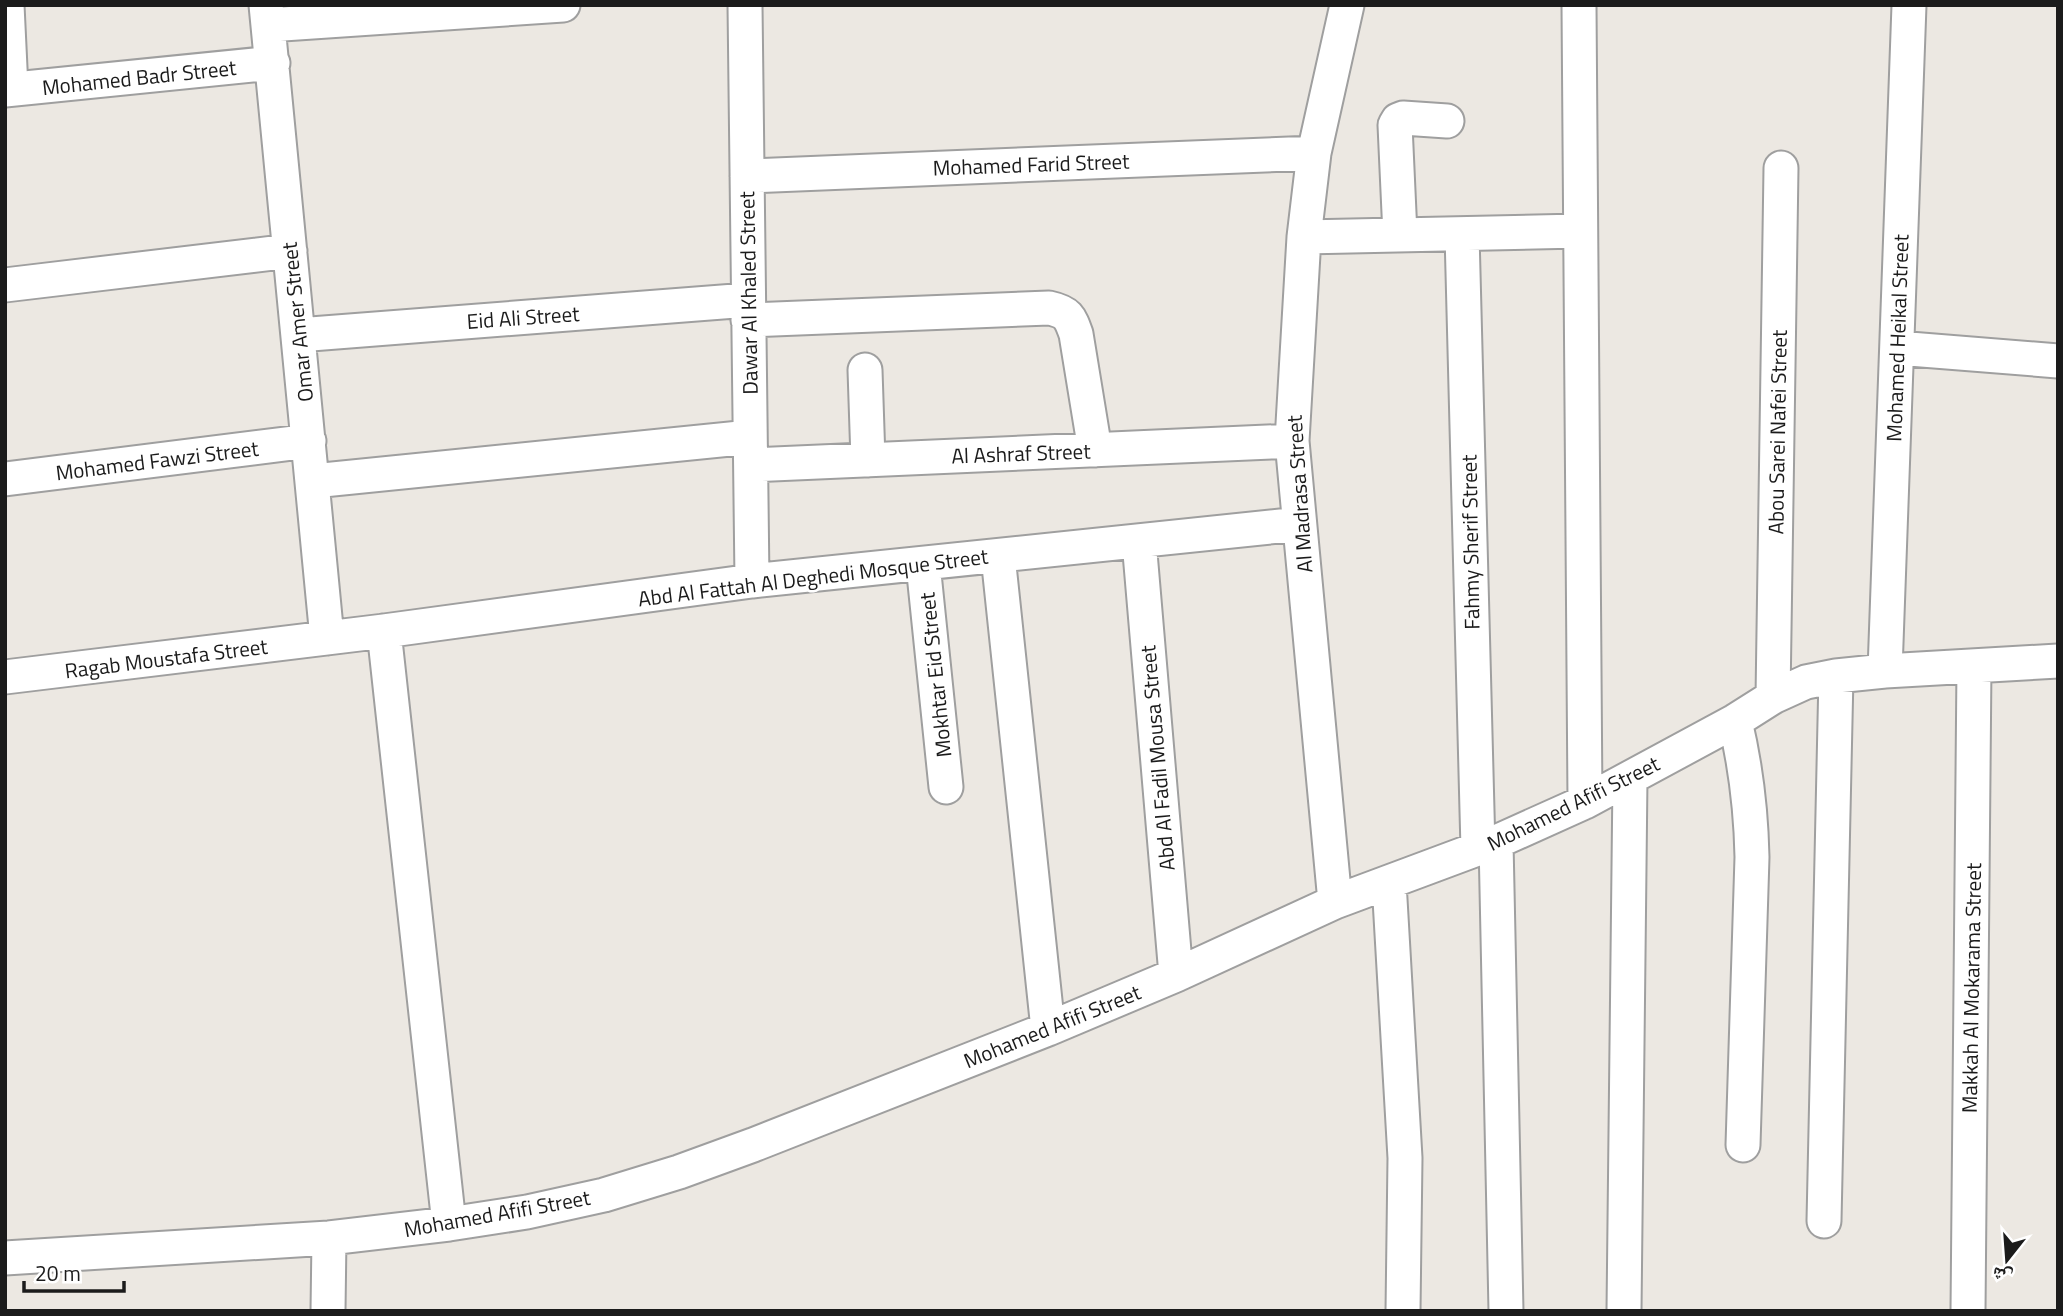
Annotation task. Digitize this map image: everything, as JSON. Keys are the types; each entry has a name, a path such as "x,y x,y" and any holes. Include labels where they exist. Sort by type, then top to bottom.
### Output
{"street":[{"path":"7,5 8,90"},
{"path":"267,15 563,5"},
{"name":"Dawar Al Khaled Street","path":"745,5 752,581"},
{"name":"Al Madrasa Street","path":"1335,902 1292,441 1304,237 1314,153 1347,5"},
{"path":"1579,5 1585,802"},
{"name":"Mohamed Heikal Street","path":"1885,671 1909,5"},
{"name":"Omar Amer Street","path":"267,15 327,638"},
{"name":"Mohamed Badr Street","path":"8,90 273,63"},
{"path":"1400,235 1395,125 1403,118 1447,121"},
{"name":"Mohamed Farid Street","path":"747,176 1314,153"},
{"name":"Abou Sarei Nafei Street","path":"1773,697 1781,168"},
{"path":"1304,237 1580,231"},
{"name":"Fahmy Sherif Street","path":"1462,234 1506,1311"},
{"path":"5,285 290,251"},
{"name":"Eid Ali Street","path":"298,335 748,310 1049,308 1062,311 1071,319 1076,334 1095,450"},
{"path":"1897,348 2058,361"},
{"path":"865,370 868,460"},
{"name":"Al Ashraf Street","path":"313,481 750,451 868,460 1292,441"},
{"name":"Mohamed Fawzi Street","path":"5,479 309,442"},
{"name":"Abd Al Fattah Al Deghedi Mosque Street","path":"327,638 752,581 1299,524"},
{"name":"Abd Al Fadil Mousa Street","path":"1139,541 1176,975"},
{"path":"998,555 1048,1029"},
{"name":"Mokhtar Eid Street","path":"923,564 946,787"},
{"path":"384,631 449,1224"},
{"name":"Ragab Moustafa Street","path":"5,677 327,638"},
{"name":"Mohamed Afifi Street","path":"5,1258 329,1238 449,1224 604,1195 753,1146 1048,1029 1176,975 1335,902 1487,845 1585,802 1735,721 1773,697 1806,682 1885,671 2058,662"},
{"name":"Makkah Al Mokarama Street","path":"1968,1311 1974,666"},
{"path":"1824,1221 1836,676"},
{"path":"1735,721 1745,765 1751,811 1752,856 1743,1144"},
{"path":"1624,1311 1630,778"},
{"path":"1389,883 1405,1158 1403,1311"},
{"path":"328,1311 329,1238"}]}
